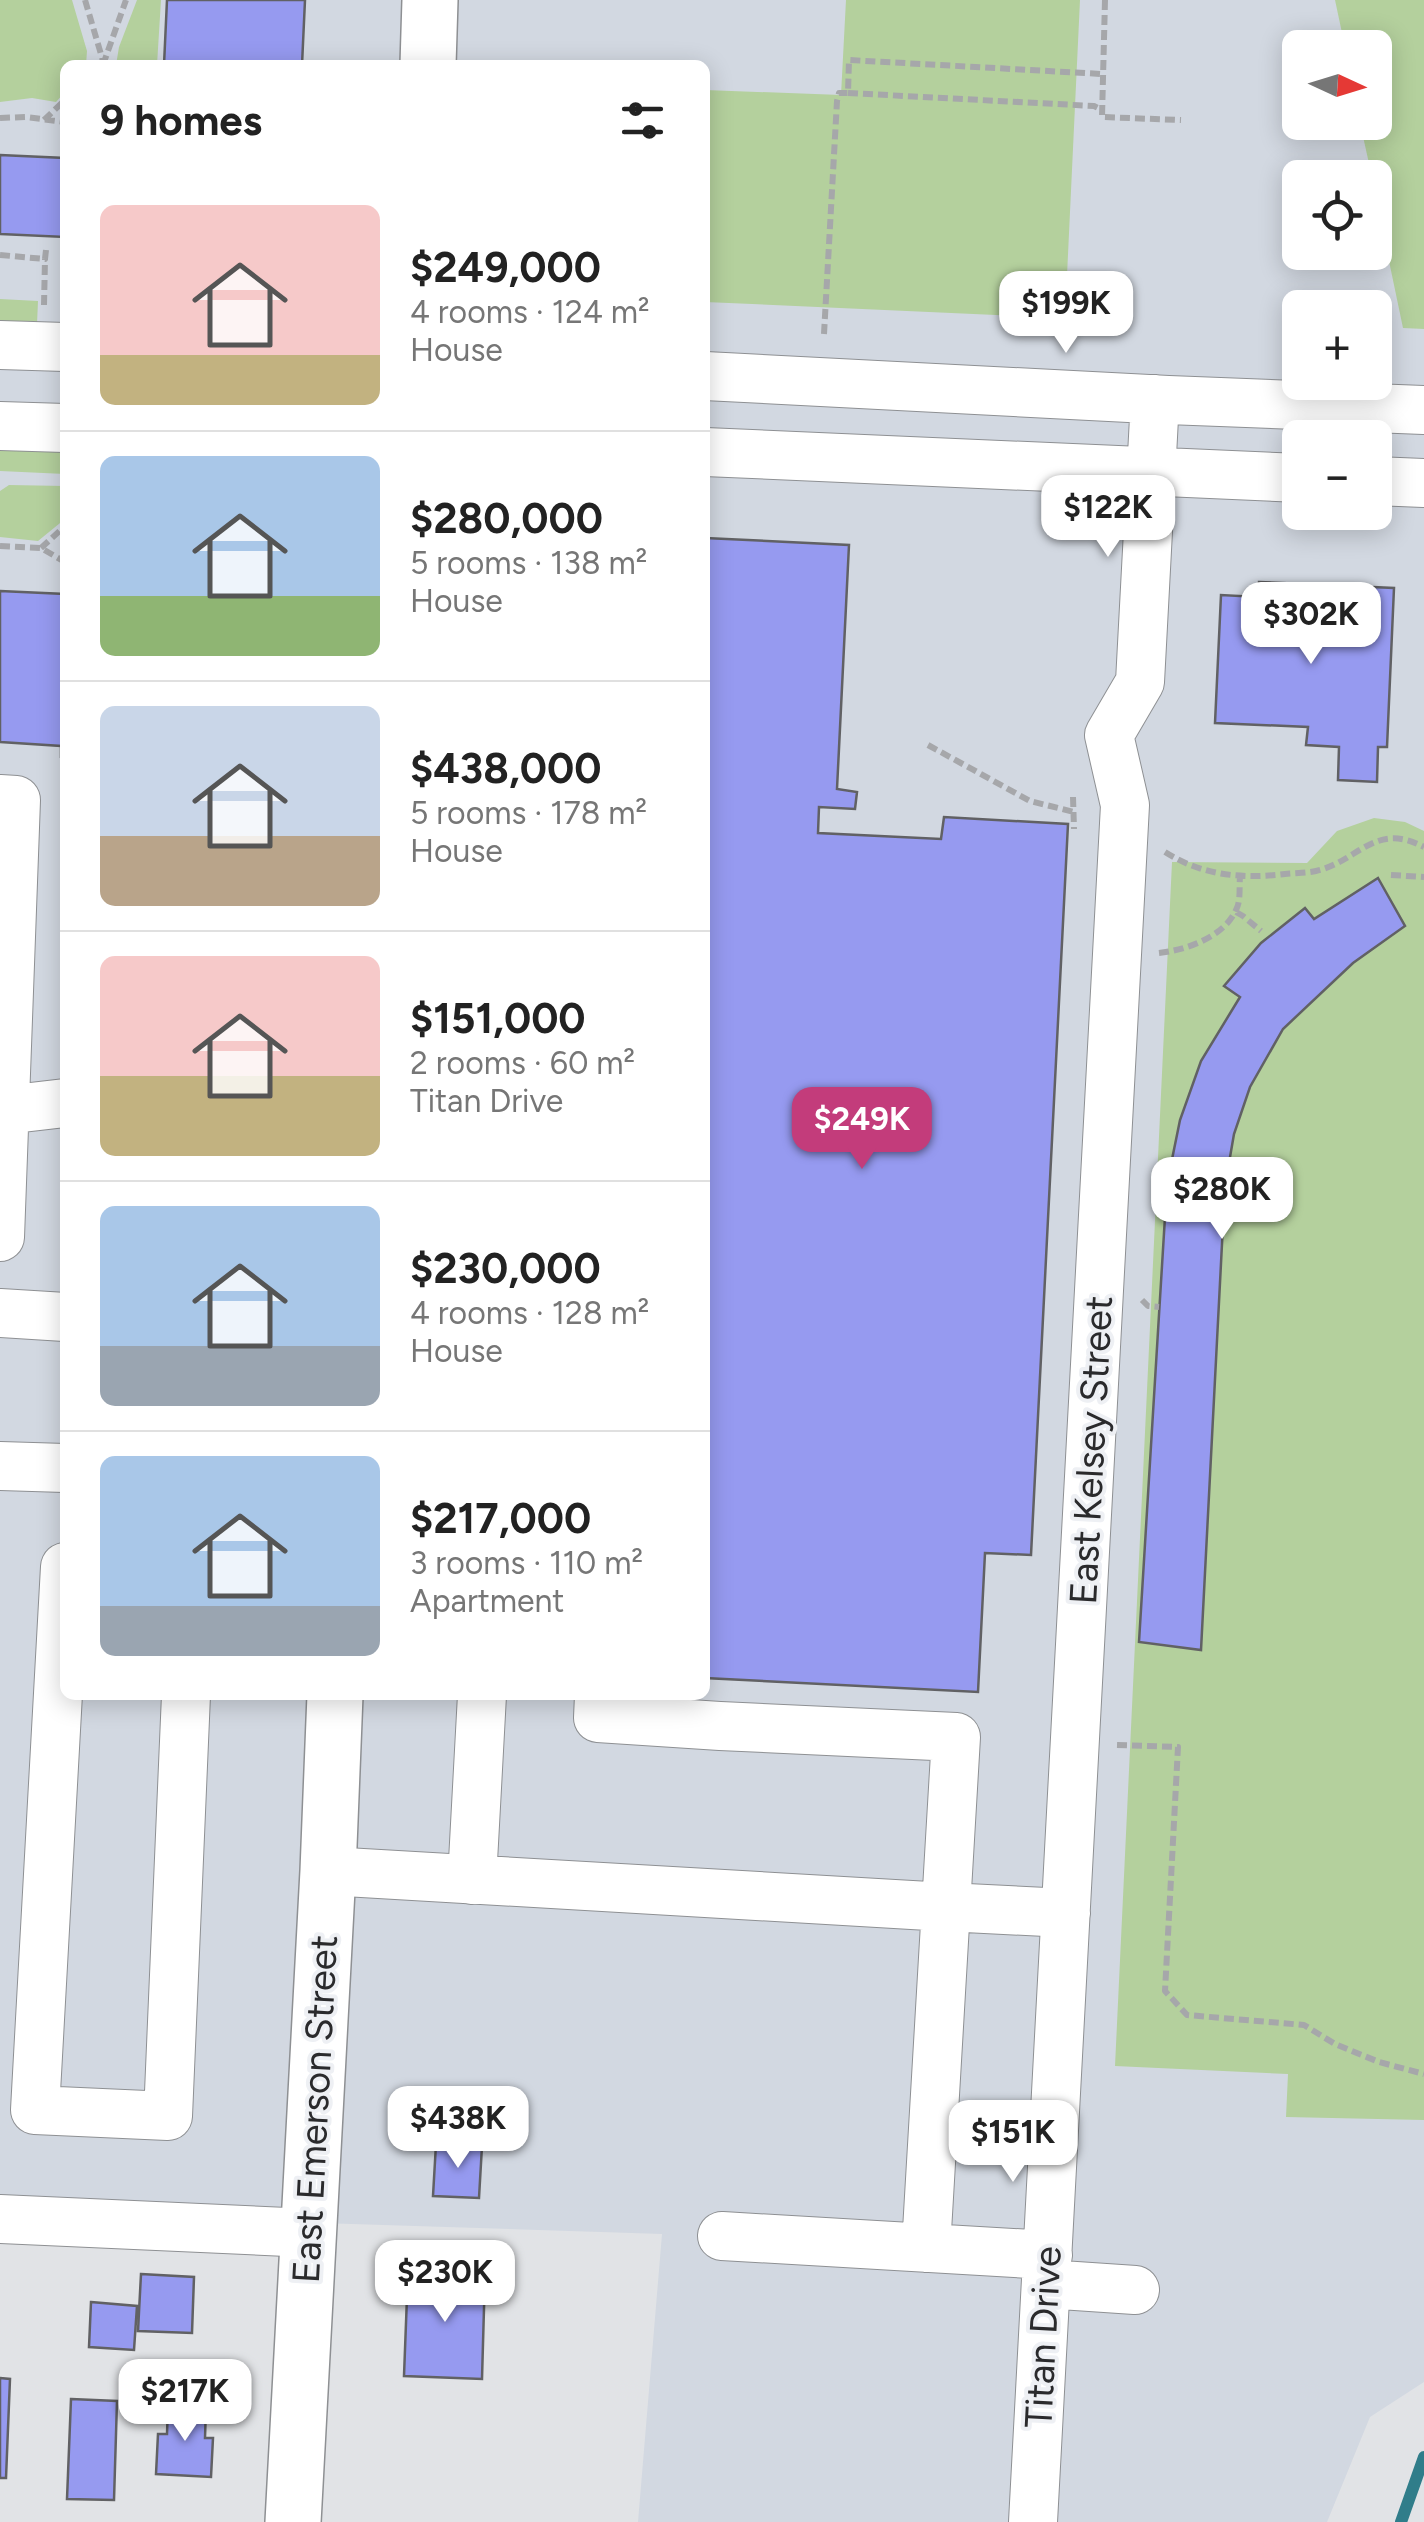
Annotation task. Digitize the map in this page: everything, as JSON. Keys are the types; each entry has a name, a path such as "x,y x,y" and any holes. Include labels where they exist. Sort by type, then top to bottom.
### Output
{"main road":[{"path":"428,60 430,0"},
{"name":"East Emerson Street","path":"293,2522 336,1700"}],"street":[{"path":"0,344 60,347"},
{"path":"710,376 1424,410"},
{"name":"East Kelsey Street","path":"1070,1853 1126,805 1108,736 1140,682 1155,399"},
{"path":"0,426 60,428"},
{"path":"710,452 1282,477"},
{"path":"1392,482 1424,483"},
{"path":"0,799 16,800 0,1237"},
{"path":"5,1110 60,1104"},
{"path":"0,1313 60,1316"},
{"path":"0,1466 60,1468"},
{"path":"60,1663 35,2110 168,2116 186,1700"},
{"path":"472,1880 482,1700"},
{"path":"599,1700 598,1718 956,1737 926,2248"},
{"name":"Titan Drive","path":"1033,2522 1070,1853"},
{"path":"328,1871 1066,1913"},
{"path":"0,2219 309,2234"},
{"path":"722,2236 926,2248 1047,2269 1134,2290"}],"path":[{"path":"86,0 103,60"},
{"path":"106,60 126,0"},
{"path":"1106,0 1102,117 1181,120"},
{"path":"848,93 849,60 1102,74"},
{"path":"824,334 838,93 1094,106 1102,110"},
{"path":"44,120 60,105"},
{"path":"0,118 60,122"},
{"path":"0,255 46,255 44,289"},
{"path":"41,548 60,531"},
{"path":"0,546 41,548 60,559"},
{"path":"928,745 1030,800 1074,812"},
{"path":"1073,797 1074,829"},
{"path":"1124,831 1142,835 1177,860 1212,874 1240,877 1317,871 1378,839 1413,841 1424,847"},
{"path":"1391,875 1424,876"},
{"path":"1118,953 1180,950 1206,939 1236,912 1240,877"},
{"path":"1236,912 1261,931"},
{"path":"1076,1743 1178,1747 1165,1991 1188,2015 1304,2025 1379,2062 1424,2074"}],"shaded area":[{"path":"0,0 1424,0 1424,2382 1370,2417 1327,2522 638,2522 662,2234 257,2221 0,2207"}],"green space":[{"path":"0,0 72,0 86,60 60,60 60,98 56,102 32,98 0,102"},
{"path":"137,0 161,0 157,60 117,60"},
{"path":"846,0 1080,0 1065,318 710,302 710,90 841,95"},
{"path":"1335,0 1424,0 1424,329 1403,328 1391,270 1392,160 1368,160 1364,140 1392,140 1392,30 1341,30"},
{"path":"0,299 38,301 37,324 0,322"},
{"path":"0,447 60,450 60,474 0,471"},
{"path":"9,485 60,486 60,523 38,541 0,537 0,491"},
{"path":"1374,818 1405,822 1424,831 1424,2120 1286,2117 1288,2074 1115,2066 1172,862 1307,863 1337,831"}],"building":[{"path":"167,0 305,0 302,60 164,60"},
{"path":"0,155 60,158 60,237 0,234"},
{"path":"710,538 849,545 837,789 857,792 855,809 819,807 818,833 941,839 944,817 1068,824 1031,1555 985,1553 978,1692 710,1678"},
{"path":"1259,582 1394,588 1387,747 1378,747 1377,782 1338,780 1339,747 1306,745 1308,727 1215,723 1221,595 1258,597"},
{"path":"0,591 60,594 60,746 0,742"},
{"path":"1378,878 1405,926 1353,963 1283,1029 1250,1087 1234,1134 1225,1186 1201,1650 1139,1642 1167,1184 1180,1120 1201,1061 1240,997 1224,986 1261,943 1305,908 1314,919"},
{"path":"436,2144 482,2146 479,2198 433,2196"},
{"path":"408,2270 485,2273 482,2379 404,2376"},
{"path":"141,2274 194,2277 192,2333 138,2331"},
{"path":"91,2302 137,2306 134,2350 89,2347"},
{"path":"0,2378 10,2379 6,2478 0,2478"},
{"path":"71,2399 117,2401 114,2500 67,2499"},
{"path":"168,2405 206,2407 205,2438 213,2438 211,2477 156,2474 158,2434 167,2434"}],"waterway":[{"path":"1401,2522 1424,2457"}]}
